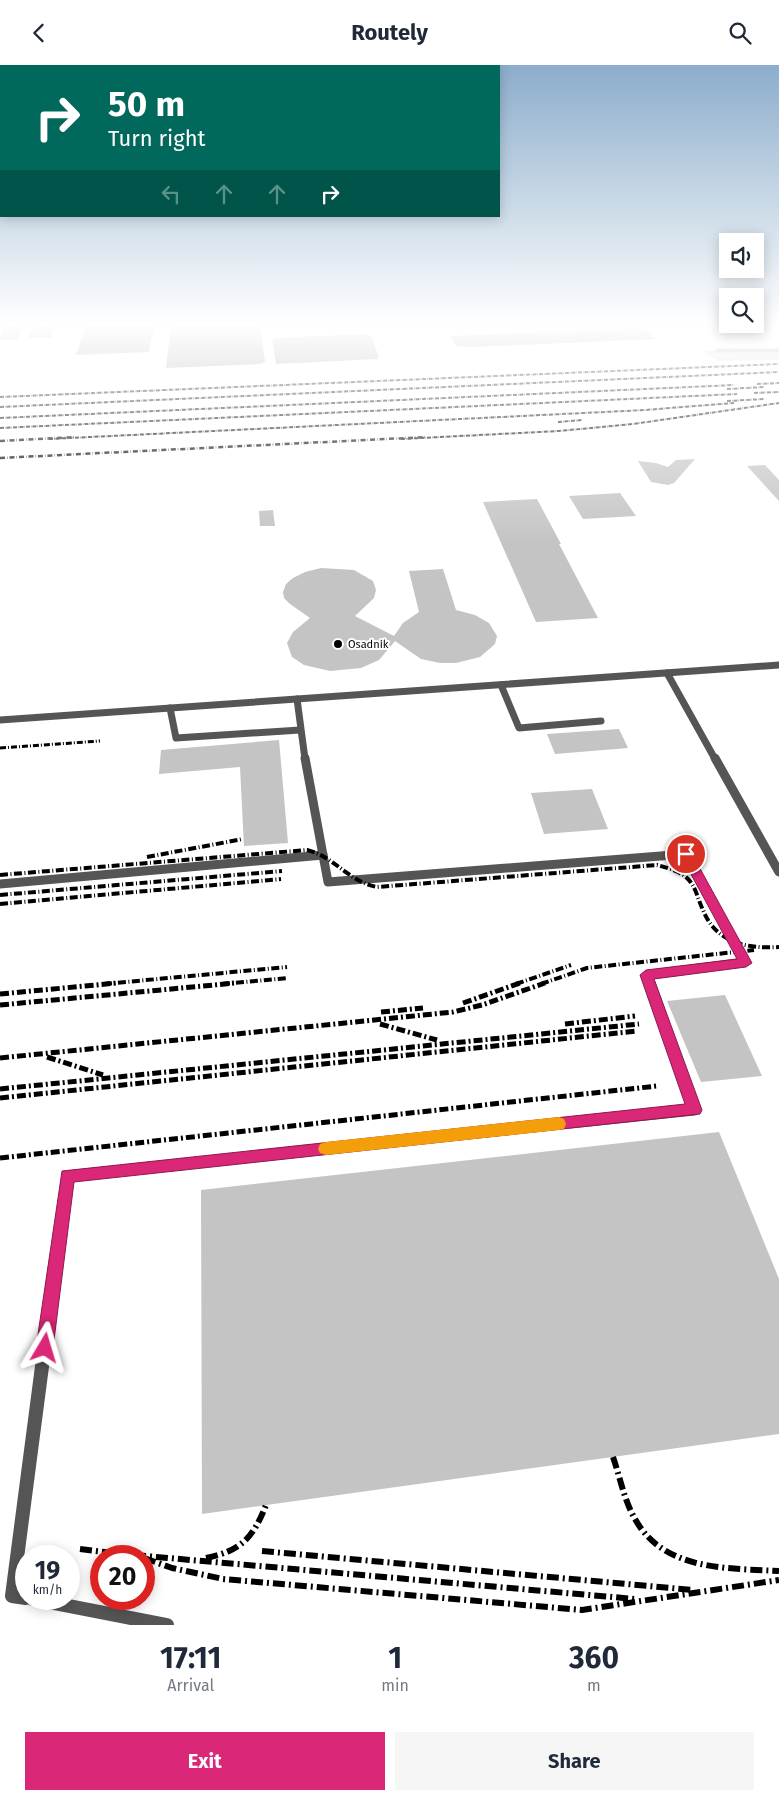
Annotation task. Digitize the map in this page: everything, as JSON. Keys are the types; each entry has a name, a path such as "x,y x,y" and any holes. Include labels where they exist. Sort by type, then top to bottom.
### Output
{"lane":[{"path":"0,720 779,665"},
{"path":"667,673 779,872"},
{"path":"502,685 519,728 601,721"},
{"path":"19,1545 67,1176 694,1110 646,975 746,963 686,854 328,882 300,729 297,699"},
{"path":"170,708 176,738 300,729"},
{"path":"0,884 324,855"},
{"path":"15,1573 12,1596 15,1596"},
{"path":"80,1608 166,1625"}],"building":[{"path":"695,459 674,483 668,485 651,482 638,461 656,463 668,467 676,460"},
{"path":"765,465 779,480 779,501 747,466"},
{"path":"620,493 636,516 583,519 569,496"},
{"path":"537,499 598,618 536,622 483,502"},
{"path":"273,510 275,526 260,526 259,511"},
{"path":"321,568 354,570 373,581 376,590 374,598 355,616 394,636 403,623 419,612 409,571 443,569 456,610 475,615 489,623 497,636 495,644 480,657 456,663 440,663 421,659 395,641 379,660 361,668 330,671 304,665 292,657 287,643 293,632 310,618 290,604 284,598 283,592 286,584 293,578 305,572"},
{"path":"619,729 628,748 555,754 547,734"},
{"path":"279,740 288,843 244,846 240,767 159,774 161,750"},
{"path":"592,789 608,829 544,834 531,793"},
{"path":"725,995 762,1076 701,1082 667,1001"},
{"path":"719,1132 779,1279 779,1434 202,1514 201,1190"}],"railway":[{"path":"0,407 183,399"},
{"path":"0,418 427,399"},
{"path":"0,428 633,399"},
{"path":"727,401 764,399"},
{"path":"49,439 645,410 734,403"},
{"path":"401,439 559,431 633,424 779,403"},
{"path":"558,422 582,420"},
{"path":"0,441 75,437"},
{"path":"0,458 427,437"},
{"path":"0,748 100,741"},
{"path":"147,857 243,839"},
{"path":"0,875 307,850 326,858 358,880 377,887 657,865 678,872 691,882 709,921 724,937 744,945 779,947"},
{"path":"0,895 282,871"},
{"path":"0,904 281,879"},
{"path":"541,984 587,968 754,950"},
{"path":"516,984 571,965"},
{"path":"104,984 287,967"},
{"path":"222,984 288,978"},
{"path":"0,994 117,983"},
{"path":"0,1005 235,983"},
{"path":"463,1003 520,983"},
{"path":"0,1058 453,1012 482,1005 545,983"},
{"path":"381,1012 423,1008"},
{"path":"565,1024 635,1016"},
{"path":"380,1024 437,1040"},
{"path":"0,1089 639,1024"},
{"path":"0,1098 637,1031"},
{"path":"47,1057 103,1075"},
{"path":"0,1158 657,1086"},
{"path":"613,1457 631,1512 647,1536 662,1549 679,1558 718,1567 779,1571"},
{"path":"206,1558 237,1547 244,1541 256,1526 266,1505"},
{"path":"80,1549 90,1550"},
{"path":"262,1551 693,1590"},
{"path":"155,1557 635,1599"},
{"path":"155,1562 172,1568 223,1579 582,1610 779,1580"}],"slow traffic":[{"path":"326,1149 559,1124"}],"place":[{"name":"Osadnik","path":"338,644"}],"route":[{"path":"45,1348 67,1176 694,1110 646,975 746,963 686,854"}]}
